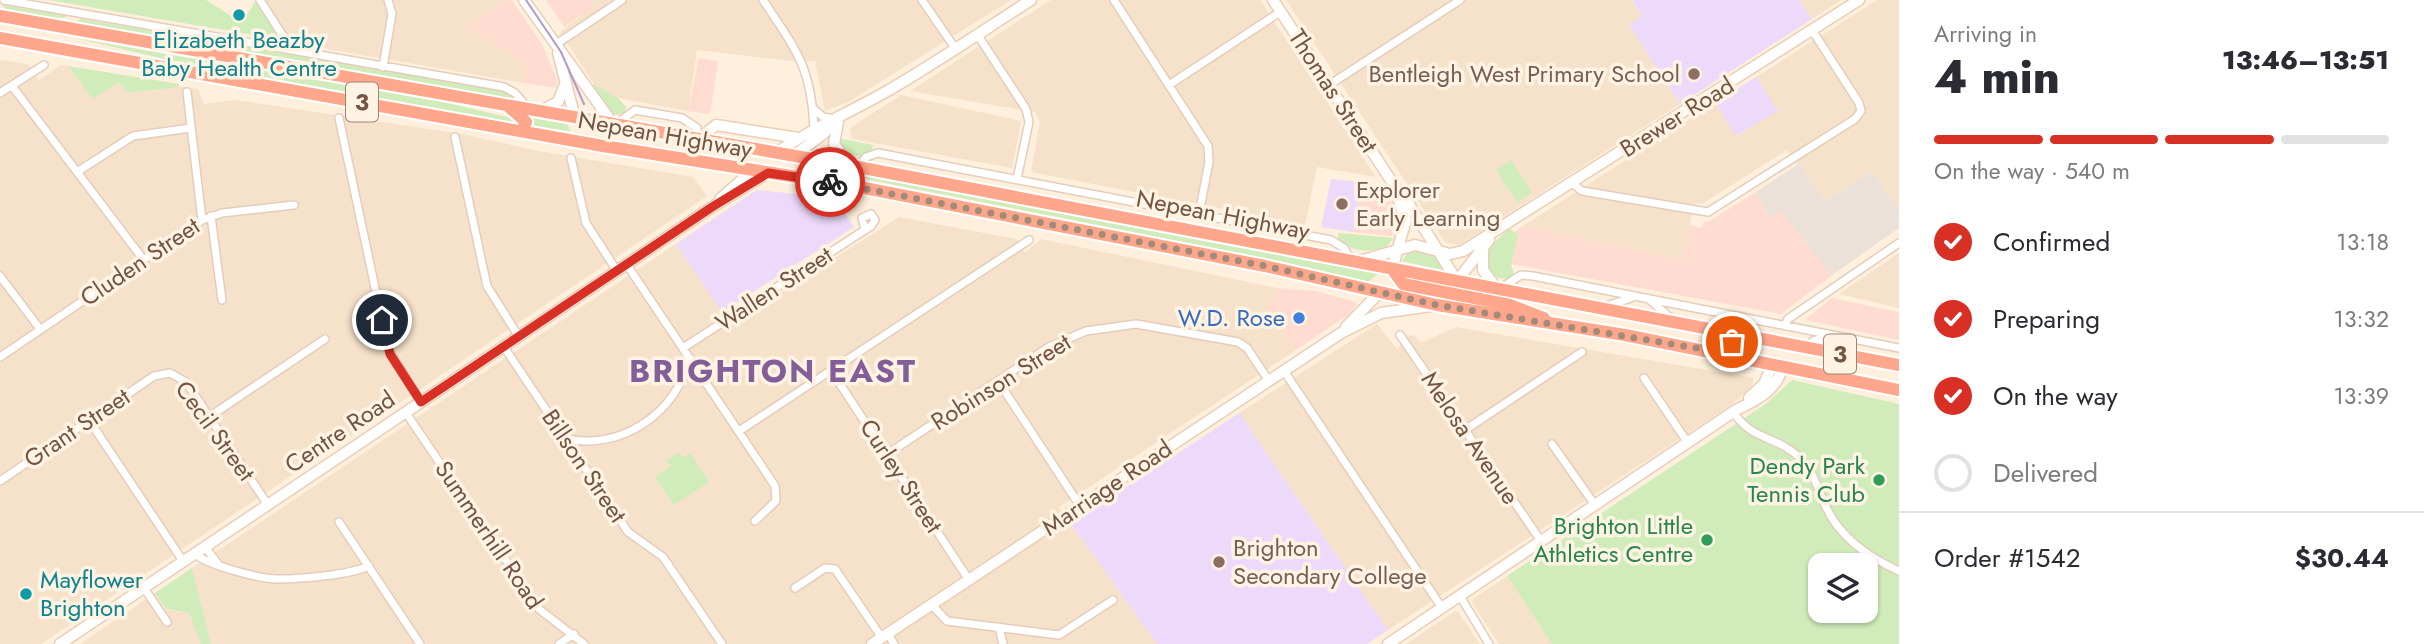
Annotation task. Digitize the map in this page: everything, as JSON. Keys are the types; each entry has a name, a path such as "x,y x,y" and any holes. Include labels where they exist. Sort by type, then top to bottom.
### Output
{"highway":[{"name":"Nepean Highway","path":"2,14 853,166 1457,281 1497,293 1678,323 1899,365"},
{"path":"59,49 63,27"},
{"name":"Nepean Highway","path":"0,38 593,144 853,186 1265,266 1438,305 1732,354 1899,390"},
{"path":"509,106 526,122 522,131"},
{"path":"575,118 580,130 593,144"},
{"name":"Centre Road","path":"752,171 776,153"},
{"name":"Centre Road","path":"768,173 793,156"},
{"path":"853,166 853,186"},
{"path":"1382,294 1392,269"},
{"path":"1392,269 1402,284 1448,293 1497,293 1519,308 1560,326"},
{"path":"1438,305 1457,281"},
{"path":"1727,333 1732,344 1732,354"},
{"path":"1778,364 1781,343"},
{"path":"1809,348 1811,362 1825,373"}],"street":[{"path":"4,0 509,89 535,111 558,102 566,82"},
{"path":"260,0 292,50"},
{"path":"383,67 392,14 388,0"},
{"path":"524,0 614,125"},
{"path":"555,46 622,0"},
{"path":"763,0 803,60 814,109 814,128"},
{"path":"922,0 955,48"},
{"name":"Centre Road","path":"776,153 814,128 839,118 1031,0"},
{"path":"1114,0 1208,146 1209,162 1199,214"},
{"path":"1329,85 1460,0"},
{"name":"Brewer Road","path":"1354,262 1420,245 1460,253 1494,234 1859,0"},
{"path":"1169,85 1278,4"},
{"name":"Thomas Street","path":"1278,4 1392,182 1409,201 1457,281"},
{"path":"63,27 78,14"},
{"path":"1576,181 1588,191 1708,212 1855,119 1861,111 1812,30"},
{"path":"977,34 1026,109 1028,122 1017,179"},
{"path":"555,46 575,118"},
{"path":"0,93 44,65"},
{"path":"12,86 143,259"},
{"path":"187,92 202,220"},
{"path":"814,109 827,119 839,118 833,143 853,166 868,155 878,153 1017,179 1330,239 1342,246 1354,262"},
{"path":"339,118 388,349 421,402"},
{"name":"Centre Road","path":"793,156 822,135 839,118"},
{"path":"699,139 715,125 799,138"},
{"path":"77,172 133,136 191,128"},
{"path":"455,137 487,286 519,337"},
{"path":"571,158 586,223 683,348 773,482 776,501 755,521"},
{"name":"Centre Road","path":"712,207 752,171"},
{"name":"Centre Road","path":"60,644 712,207 768,173"},
{"name":"Thomas Street","path":"1392,182 1406,216 1400,248 1392,269"},
{"name":"Cluden Street","path":"0,357 202,220 211,216 294,205"},
{"path":"211,216 222,300"},
{"name":"Wallen Street","path":"683,348 865,230"},
{"name":"Brewer Road","path":"1457,281 1494,234"},
{"path":"739,431 1029,240"},
{"path":"1785,326 1788,319 1899,243"},
{"path":"1484,245 1483,270 1497,293 1521,275 1528,275 1899,348"},
{"path":"0,276 40,329"},
{"path":"1371,317 1381,309 1382,294"},
{"name":"Marriage Road","path":"1341,333 1382,294"},
{"path":"1599,309 1643,297"},
{"path":"1643,297 1678,323"},
{"name":"Marriage Road","path":"881,639 1341,333 1384,312 1438,305"},
{"name":"Robinson Street","path":"886,455 998,381 1074,335 1098,327 1136,324 1241,343 1269,381"},
{"name":"Melosa Avenue","path":"1400,335 1541,541"},
{"path":"1809,348 1817,339 1833,335"},
{"path":"209,417 325,339"},
{"name":"Billson Street","path":"504,347 630,534 663,556 722,644"},
{"path":"1465,430 1582,352"},
{"path":"566,439 601,442 618,438 634,428 674,397 690,358"},
{"path":"1388,644 1735,411 1769,391 1779,379 1778,364"},
{"path":"1284,370 1442,608"},
{"name":"Curley Street","path":"832,372 969,580"},
{"name":"Cecil Street","path":"154,376 165,373 180,377 268,505"},
{"name":"Grant Street","path":"0,481 154,376"},
{"path":"1644,378 1688,443"},
{"path":"998,381 1080,506"},
{"path":"1735,411 1748,430 1782,444 1802,460 1813,475 1829,512 1849,539 1870,556 1899,571"},
{"name":"Summerhill Road","path":"406,413 539,609 584,644"},
{"path":"89,420 183,561"},
{"path":"1552,444 1595,505"},
{"path":"339,522 420,644"},
{"path":"205,547 219,565"},
{"path":"195,554 206,562 278,579 347,571 368,564"},
{"path":"795,588 825,568 835,569 881,639 894,644"},
{"path":"144,588 167,622"},
{"path":"1458,597 1489,644"},
{"path":"932,605 947,621 1059,635 1113,600"},
{"path":"999,627 1003,644"},
{"path":"559,644 574,634"}],"shaded area":[{"path":"256,0 506,0 464,30 474,32 521,60 525,70 524,83 281,41 281,36"},
{"path":"506,0 512,0 543,46 557,80 557,88 524,83 525,70 521,60 474,32 463,30"},
{"path":"546,0 589,0 594,6 564,27"},
{"path":"589,0 1011,0 850,101 825,111 815,61 800,62 697,50 688,111 613,97 594,84 560,32 593,6"},
{"path":"1051,0 1260,0 1376,177 1317,167 1305,225 1031,172 1040,122 1035,112 910,91"},
{"path":"1286,0 1631,0 1642,16 1629,25 1680,104 1459,245 1445,242"},
{"name":"Bentleigh West Primary School","path":"1632,0 1799,0 1812,19 1680,104 1629,25 1642,16"},
{"path":"1799,0 1841,0 1812,19"},
{"path":"1877,0 1899,0 1899,209 1871,171 1826,202 1787,150 1703,203 1694,204 1683,260 1523,226 1715,103 1737,136 1777,111 1756,77"},
{"path":"699,58 718,61 710,114 688,111"},
{"path":"0,60 28,64 39,80 61,65 68,66 93,98 119,82 128,93 179,87 198,89 204,104 236,100 462,134 538,151 693,177 707,196 41,644 0,644"},
{"path":"1756,77 1778,111 1736,136 1715,103"},
{"path":"901,95 1021,121 1012,168 852,139 850,128"},
{"path":"1798,164 1826,202 1871,171 1899,209 1899,228 1831,276 1781,211 1770,218 1756,192"},
{"name":"Explorer Early Learning","path":"1331,179 1361,182 1353,232 1321,227"},
{"path":"1361,182 1381,185 1395,207 1398,220 1394,236 1353,232"},
{"path":"757,190 834,198 854,227 722,312 676,244"},
{"path":"1756,192 1770,217 1781,211 1831,276 1781,314 1511,264 1518,235 1514,232 1523,226 1683,260 1690,225 1702,228 1704,222"},
{"path":"899,217 1016,239 1025,253 1041,239 1277,288 1268,308 1296,350 1059,507 1157,644 211,644 192,568 676,244 732,324"},
{"path":"1899,253 1899,308 1839,294"},
{"path":"1277,288 1316,291 1355,302 1357,305 1348,315 1296,350 1268,308"},
{"path":"1832,298 1899,312 1899,340 1805,320"},
{"path":"1377,324 1397,349 1409,336 1414,335 1421,343 1456,327 1754,378 1751,388 1728,407 1388,630 1239,413"},
{"name":"Brighton Secondary College","path":"1239,413 1388,630 1367,644 1157,644 1071,524"},
{"path":"1507,576 1552,644 1499,644 1472,603 1473,599"},
{"path":"155,593 166,610 189,613 201,644 80,644"},
{"path":"1458,612 1480,644 1406,644"}],"green space":[{"path":"49,0 206,0 242,23 256,0 282,40"},
{"path":"1,5 69,16 34,17 15,13"},
{"path":"81,19 501,90 518,100 73,23"},
{"path":"74,38 443,102 515,119 521,124 187,64"},
{"path":"68,66 179,84 179,87 128,93 119,82 93,99"},
{"path":"594,84 619,99 626,107 625,112 617,115 611,113 592,86"},
{"path":"531,118 567,124 571,131 530,126"},
{"path":"837,138 873,145 872,150 860,156 845,154"},
{"path":"1511,160 1532,192 1517,202 1496,170"},
{"path":"862,175 1378,274 1368,282 1253,256 866,179"},
{"path":"1510,229 1518,235 1511,264 1514,274 1506,279 1493,277 1486,268 1488,255 1496,241"},
{"path":"1338,233 1394,238 1386,247 1361,250 1344,244 1338,239"},
{"path":"1423,251 1434,255 1443,270 1401,261 1409,252"},
{"path":"1792,380 1899,404 1899,644 1552,644 1507,576 1767,403"},
{"path":"679,452 683,458 690,453 709,482 674,505 655,477 671,466 667,460"},
{"path":"192,568 211,644 201,644 189,613 166,609 155,593"}],"tram line":[{"path":"526,0 561,52 584,104"}],"way so far":[{"path":"830,182 1265,266 1454,308 1732,354 1732,342"}],"place":[{"name":"Elizabeth Beazby Baby Health Centre","path":"239,15"},
{"name":"Bentleigh West Primary School","path":"1694,74"},
{"name":"Explorer Early Learning","path":"1342,204"},
{"name":"W.D. Rose","path":"1299,318"},
{"name":"Dendy Park Tennis Club","path":"1879,480"},
{"name":"Brighton Little Athletics Centre","path":"1707,540"},
{"name":"Brighton Secondary College","path":"1219,562"},
{"name":"Mayflower Brighton","path":"26,594"}],"district":[{"name":"BRIGHTON EAST","path":"773,371"}],"route":[{"path":"382,320 390,354 421,402 712,207 768,173 830,182"}]}
